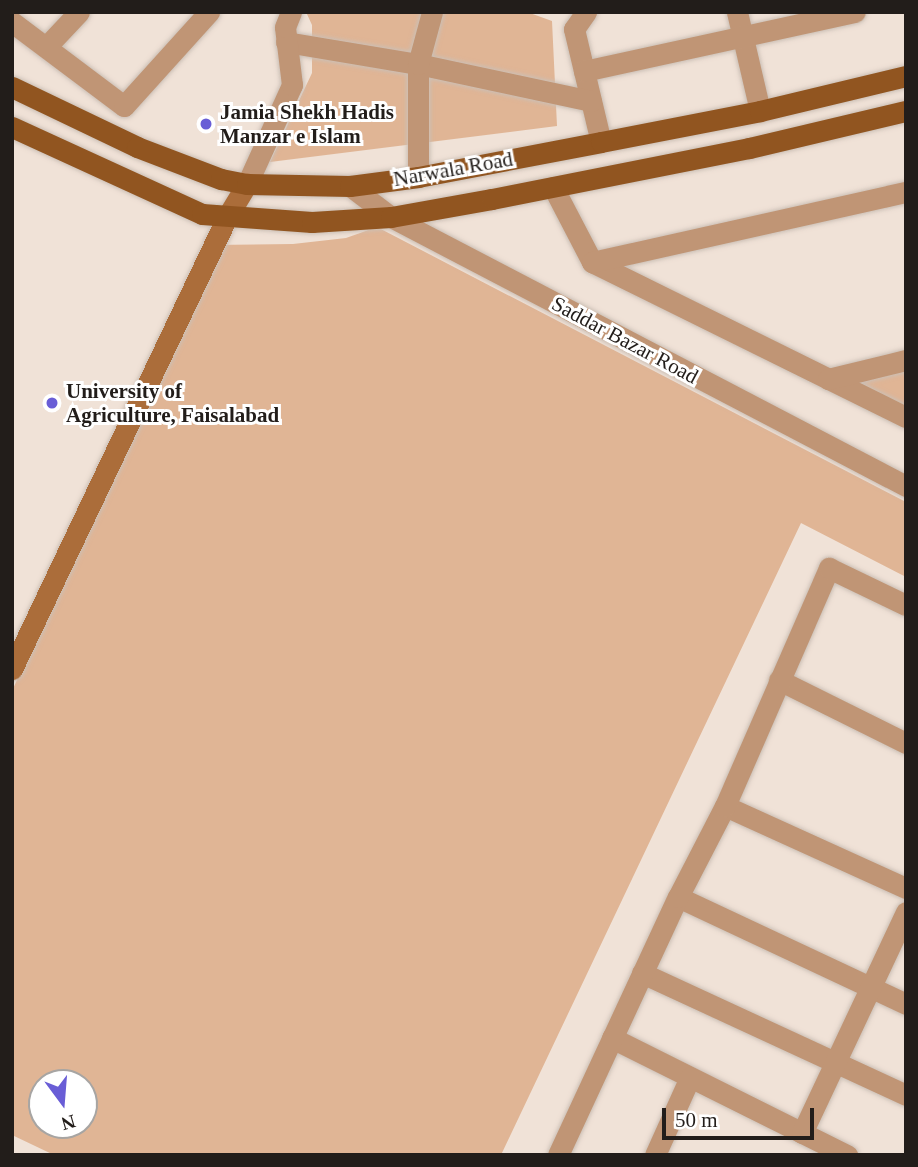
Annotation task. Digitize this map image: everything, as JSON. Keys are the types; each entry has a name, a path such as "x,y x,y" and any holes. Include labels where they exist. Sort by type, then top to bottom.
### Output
{"main road":[{"name":"Narwala Road","path":"12,87 178,165 247,184 349,186 418,177 760,111 906,76"},
{"name":"Narwala Road","path":"12,127 202,214 312,222 391,218 749,148 906,111"}],"street":[{"path":"46,47 79,12"},
{"path":"12,22 124,106 209,12"},
{"path":"12,669 227,216 247,184 292,85 285,27 291,12"},
{"path":"418,177 418,64 432,12"},
{"path":"586,12 574,29 601,142"},
{"path":"737,12 760,111"},
{"path":"584,71 855,12"},
{"path":"286,43 418,64 591,101"},
{"name":"Saddar Bazar Road","path":"349,186 391,218 906,486"},
{"path":"553,187 592,262 906,417"},
{"path":"592,262 906,192"},
{"path":"828,379 906,360"},
{"path":"558,1155 678,897 724,806 829,568 906,605"},
{"path":"779,680 906,743"},
{"path":"724,806 906,888"},
{"path":"678,897 906,1004"},
{"path":"802,1133 906,912"},
{"path":"642,973 906,1095"},
{"path":"612,1038 846,1155"},
{"path":"655,1155 690,1077"}],"shaded area":[{"path":"306,12 527,12 552,21 557,126 270,162 312,73 312,25"},
{"path":"377,227 906,502 906,577 801,523 501,1155 54,1155 12,1135 12,691 211,245 293,244 346,238"},
{"path":"906,353 906,410 824,372"}],"place":[{"name":"Jamia Shekh Hadis Manzar e Islam","path":"206,124"},
{"name":"University of Agriculture, Faisalabad","path":"52,403"}]}
